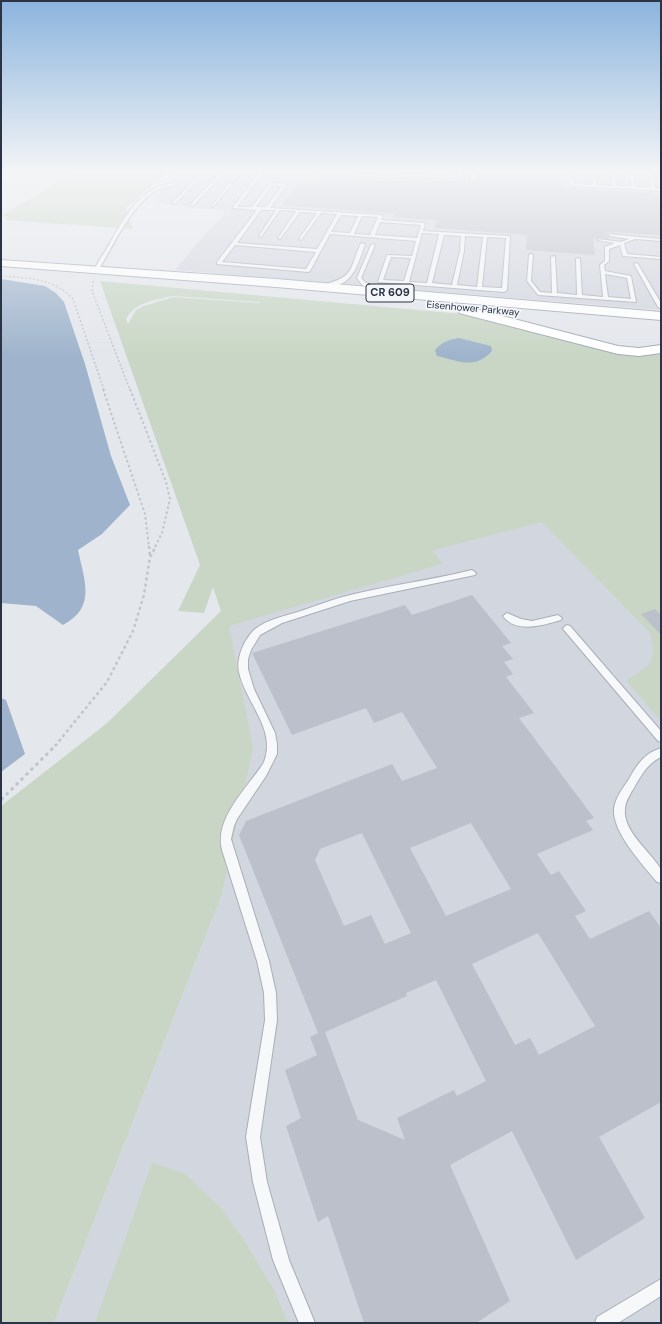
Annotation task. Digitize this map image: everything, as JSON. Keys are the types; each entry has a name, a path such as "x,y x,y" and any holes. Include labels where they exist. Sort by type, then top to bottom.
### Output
{"main road":[{"name":"Eisenhower Parkway","path":"1,263 384,292 661,316"},
{"name":"Eisenhower Parkway","path":"118,272 455,308 661,325"},
{"path":"455,308 618,350 639,352 661,349"}],"lane":[{"path":"96,271 119,233"},
{"path":"242,233 219,263 308,271 329,233 419,240"},
{"path":"280,238 283,233"},
{"path":"301,240 306,233"},
{"path":"395,238 397,233"},
{"path":"406,283 421,233"},
{"path":"413,257 389,256 380,281 504,290 508,238 438,233"},
{"path":"429,284 442,233"},
{"path":"454,286 462,251 463,234"},
{"path":"610,235 661,240"},
{"path":"478,288 485,236"},
{"path":"606,299 602,265 607,261 607,248 635,238"},
{"path":"648,239 649,245"},
{"path":"599,240 622,243"},
{"path":"622,243 625,255 661,258"},
{"path":"234,244 320,251"},
{"path":"319,287 346,281 363,244"},
{"path":"373,245 359,278 364,284 384,292"},
{"path":"650,251 651,257"},
{"path":"531,255 528,281 538,293 634,301 629,277 603,272"},
{"path":"553,257 556,294"},
{"path":"578,259 580,296"},
{"path":"636,264 661,307"},
{"path":"307,1323 281,1260 260,1182 253,1137 271,1020 270,993 263,961 228,850 226,835 231,820 266,766 272,754 272,744 269,732 245,679 243,668 244,656 247,646 257,634 269,625 283,619 349,598 441,582 472,573"},
{"path":"507,616 515,622 529,625 558,618"},
{"path":"567,628 661,738"},
{"path":"661,752 651,756 643,762 621,802 619,811 624,830 661,878"},
{"path":"603,1323 661,1286"}],"path":[{"path":"96,271 92,282 92,291 166,482 170,499 168,516 162,533 150,557"},
{"path":"1,276 51,283 61,286 72,298 145,514 150,557 144,595 133,630 107,682 55,746 1,800"}],"shaded area":[{"path":"206,233 661,233 661,310 175,270"},
{"path":"144,306 661,358 661,1323 54,1323 221,897 228,626 133,316 136,310"}],"green space":[{"path":"100,281 462,314 502,322 614,353 661,353 661,721 626,680 641,671 650,662 653,651 650,633 542,522 433,550 442,564 229,626 253,748 221,897 54,1323 1,1323 1,806 106,724 221,611 213,587 204,613 178,611 200,565","holes":["172,296 260,302 173,297 136,310 128,324 126,319 130,313 140,305"]},
{"path":"152,1163 184,1173 221,1208 244,1240 274,1290 288,1323 95,1323"}],"water":[{"path":"1,279 45,286 56,293 64,302 85,364 111,456 130,505 102,534 78,550 86,592 81,610 74,618 63,625 36,606 1,603"},
{"path":"459,338 491,346 492,351 486,357 473,362 460,362 437,356 435,350 440,345"},
{"path":"1,698 6,700 25,754 1,772"}],"building":[{"path":"498,233 607,233 606,234 609,239 593,238 595,255 526,250 527,235"},
{"path":"622,233 661,233 661,235"},
{"path":"472,595 511,643 502,646 513,659 504,662 513,674 506,677 534,713 519,718 594,818 586,821 593,830 537,854 551,875 559,871 586,911 575,916 590,939 649,911 661,928 661,1102 599,1137 645,1218 576,1260 512,1131 450,1165 510,1301 476,1323 364,1323 328,1216 318,1222 286,1126 301,1118 285,1070 317,1055 310,1037 318,1033 239,835 246,821 392,764 402,781 437,768 402,712 374,723 366,708 292,735 252,653 405,605 412,615","holes":["471,823 511,889 446,916 410,848","362,833 411,933 385,944 371,915 344,926 315,860 320,849","538,933 595,1026 539,1055 530,1038 515,1045 472,964","436,980 486,1081 457,1096 454,1090 397,1118 405,1140 358,1120 325,1032 407,996 406,993"]},
{"path":"655,609 661,615 661,635 641,614"}]}
